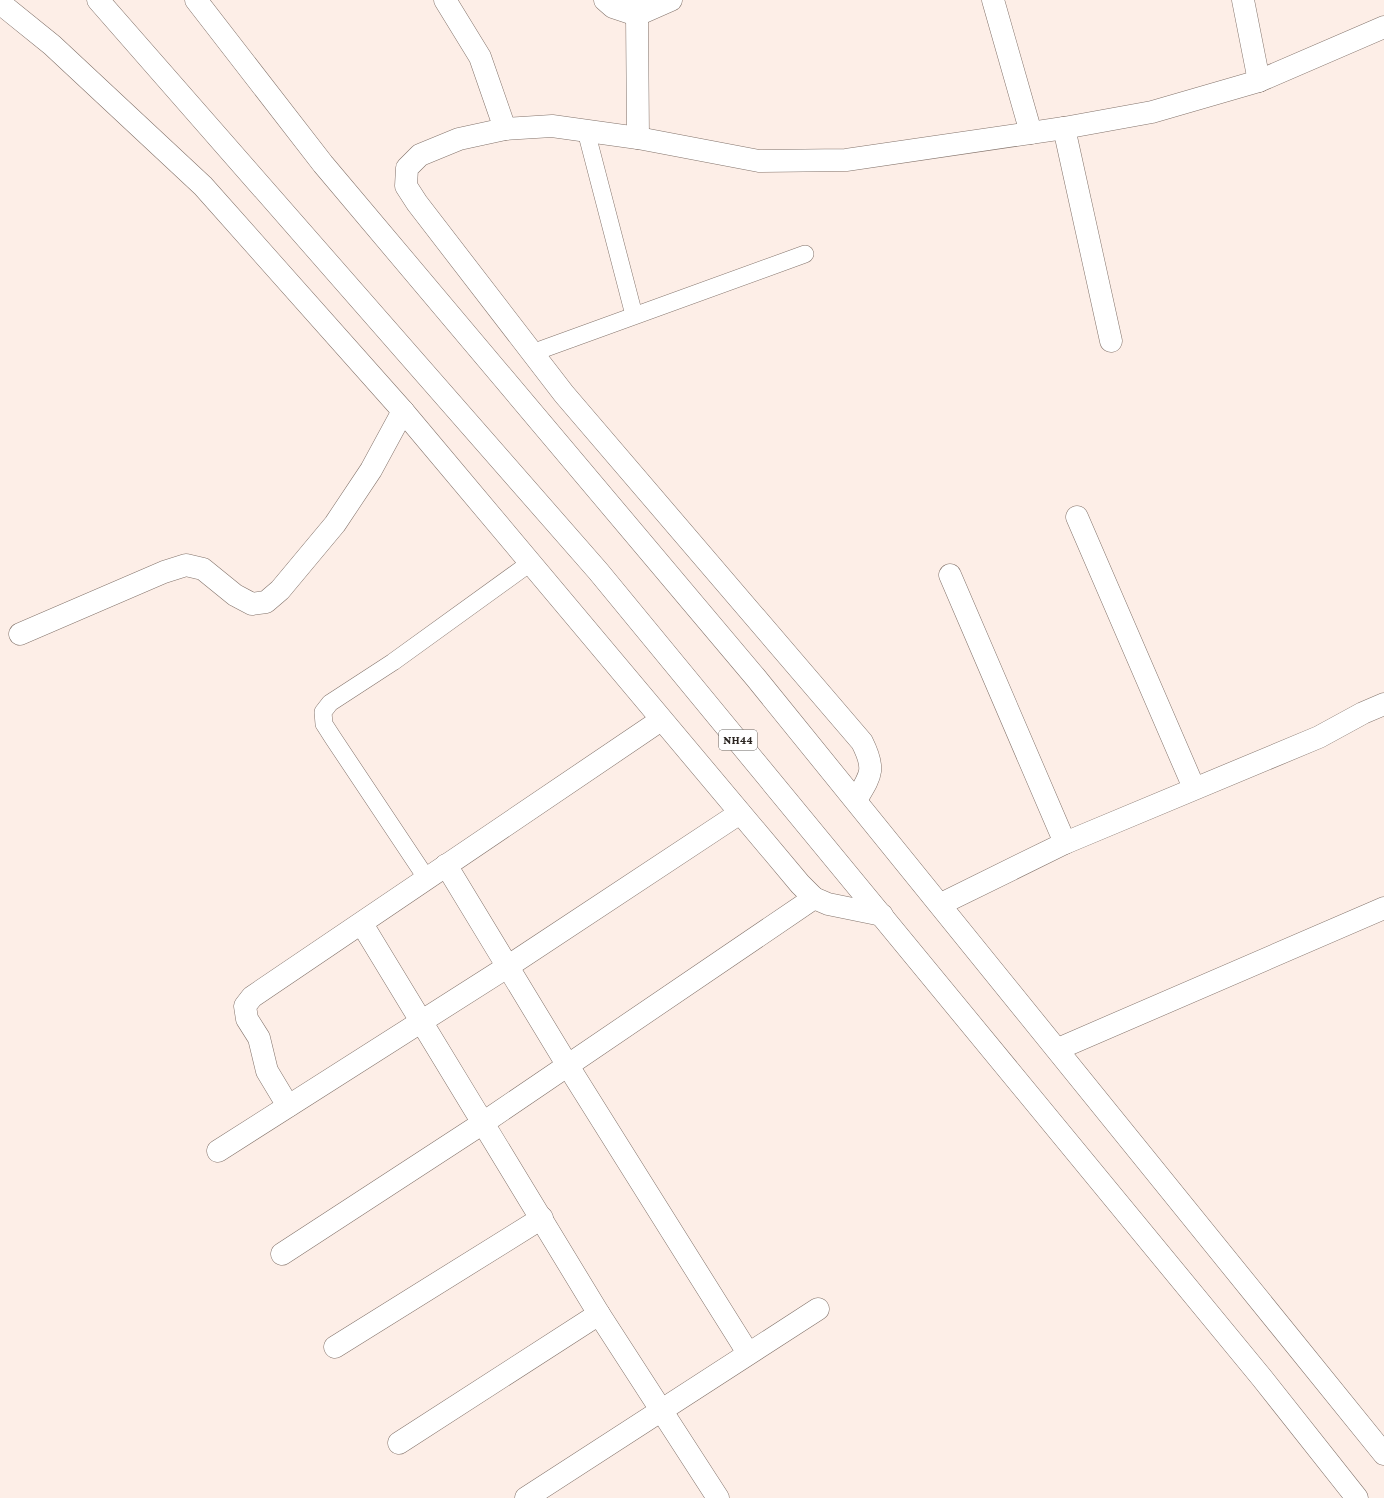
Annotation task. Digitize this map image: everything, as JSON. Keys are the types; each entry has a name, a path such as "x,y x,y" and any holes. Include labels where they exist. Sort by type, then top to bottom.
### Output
{"main road":[{"name":"NH44","path":"98,0 598,571 1252,1366 1357,1498"},
{"path":"196,0 323,164 756,678 941,904 1384,1454"},
{"path":"445,0 480,57 506,129"},
{"path":"605,0 613,7 635,7 671,0"},
{"path":"993,0 1031,133"},
{"path":"1243,0 1259,81"},
{"path":"0,3 52,45 203,186 403,411 800,884 814,898 828,904 882,915"},
{"path":"635,7 638,138"},
{"path":"856,800 870,776 870,758 862,742 564,394 417,203 406,186 408,168 420,155 459,139 506,129 552,126 638,138 759,162 846,160 1064,128 1152,112 1259,81 1384,27"},
{"path":"1064,128 1111,341"},
{"path":"20,634 164,572 186,566 202,569 235,595 252,604 266,602 280,590 335,524 371,470 403,411"},
{"path":"1077,517 1194,788"},
{"path":"950,575 1065,843"},
{"path":"941,904 1065,843 1319,737 1363,713 1384,704"},
{"path":"288,1106 267,1070 259,1038 247,1019 245,1006 252,997 362,924 446,865 661,720"},
{"path":"218,1151 508,967 740,813"},
{"path":"446,865 568,1066 748,1352"},
{"path":"282,1254 483,1123 814,898"},
{"path":"1058,1049 1384,908"},
{"path":"362,924 599,1314 718,1498"},
{"path":"336,1347 542,1218"},
{"path":"526,1498 748,1352 818,1309"},
{"path":"399,1443 599,1314"}],"lane":[{"path":"586,131 634,316"},
{"path":"532,353 805,254"},
{"path":"427,879 324,724 323,712 330,702 393,662 530,563"}]}
